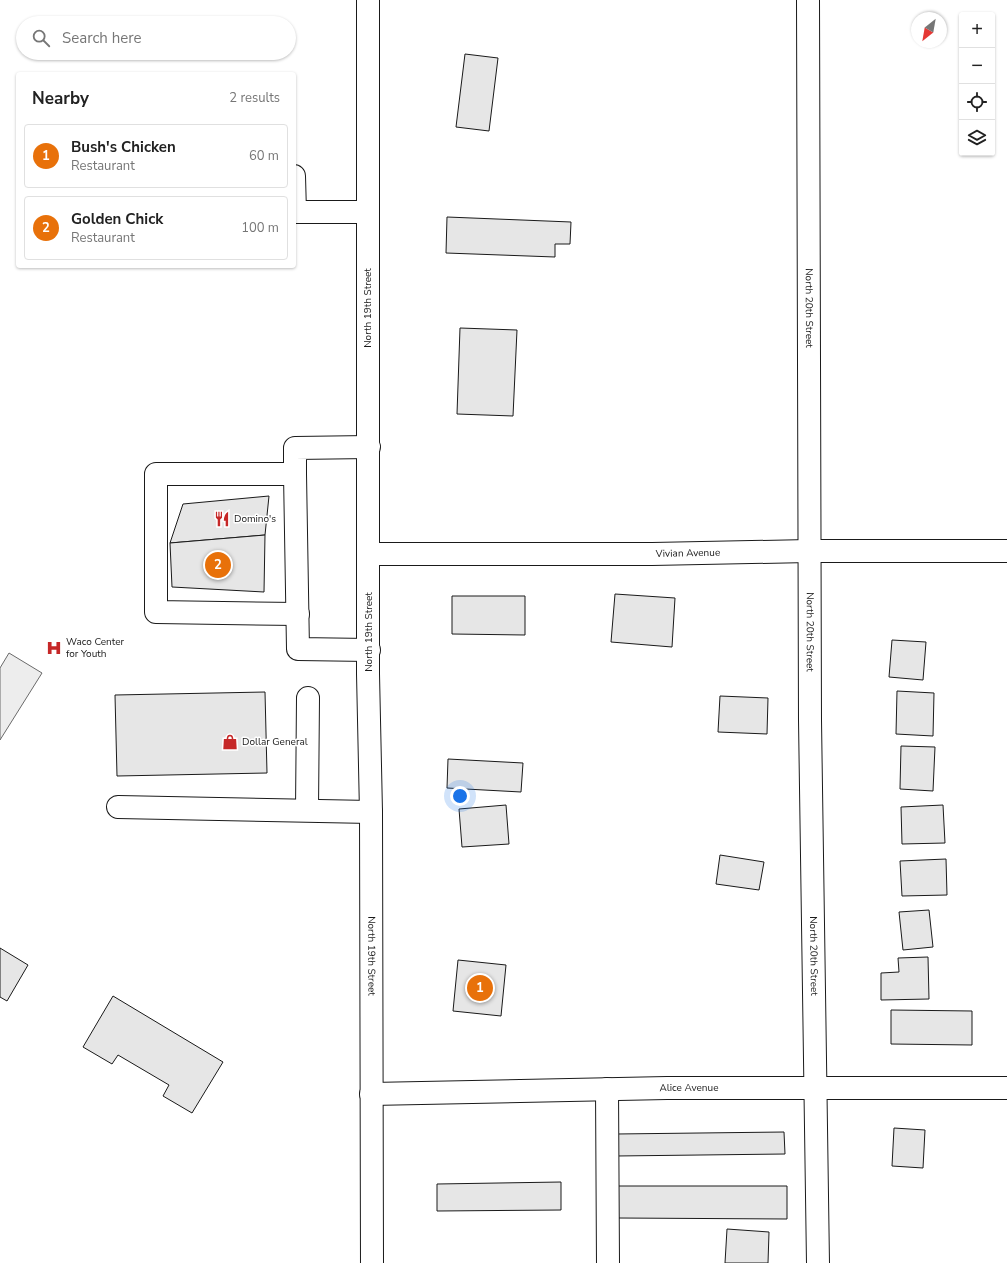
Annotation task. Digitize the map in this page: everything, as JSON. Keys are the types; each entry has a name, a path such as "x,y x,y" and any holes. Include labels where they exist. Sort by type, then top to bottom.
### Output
{"street":[{"name":"North 19th Street","path":"368,0 372,1263"},
{"name":"North 20th Street","path":"808,0 810,720 818,1263"},
{"path":"296,203 368,212"},
{"path":"369,447 295,448 298,649 369,650"},
{"path":"295,474 156,474 156,612 298,614"},
{"name":"Vivian Avenue","path":"369,554 652,554 809,551 1007,551"},
{"path":"307,810 308,698"},
{"path":"118,807 371,812"},
{"name":"Alice Avenue","path":"371,1094 607,1089 815,1087 1007,1088"},
{"path":"607,1089 608,1263"}],"shaded area":[{"path":"9,653 42,673 0,740 0,668"}],"building":[{"path":"465,54 498,58 489,131 456,127"},
{"path":"447,217 571,222 570,244 555,244 555,257 446,253"},
{"path":"460,328 517,330 513,416 457,414"},
{"name":"Domino's","path":"269,496 265,535 170,543 183,504"},
{"path":"265,535 264,592 172,587 170,543"},
{"path":"615,594 675,598 672,647 611,642"},
{"path":"452,596 525,596 525,635 452,634"},
{"path":"892,640 926,642 923,680 889,677"},
{"path":"897,691 934,693 933,736 896,734"},
{"path":"265,692 267,773 117,776 115,695"},
{"path":"720,696 768,698 767,734 718,732"},
{"path":"901,746 935,747 933,791 900,789"},
{"path":"448,759 523,763 521,792 447,788"},
{"path":"506,805 509,844 462,847 459,809"},
{"path":"943,805 945,843 902,844 901,807"},
{"path":"720,855 764,862 759,890 716,884"},
{"path":"946,859 947,895 902,896 900,861"},
{"path":"929,910 933,947 903,950 899,912"},
{"path":"0,948 28,965 7,1001 0,997"},
{"path":"928,957 929,999 881,1000 881,973 899,972 898,958"},
{"path":"458,960 506,965 501,1016 453,1011"},
{"path":"113,996 223,1062 192,1113 163,1096 169,1085 118,1055 112,1064 83,1047"},
{"path":"891,1010 972,1011 972,1045 891,1044"},
{"path":"894,1128 925,1130 923,1168 892,1166"},
{"path":"784,1132 785,1154 616,1156 616,1134"},
{"path":"561,1182 561,1210 437,1211 437,1184"},
{"path":"618,1186 787,1186 787,1219 618,1218"},
{"path":"727,1229 769,1232 768,1263 725,1263"}],"place":[{"name":"Domino's","path":"222,519"},
{"name":"Golden Chick","path":"218,565"},
{"name":"Waco Center for Youth","path":"54,648"},
{"name":"Dollar General","path":"230,742"},
{"name":"Bush's Chicken","path":"480,988"}]}
